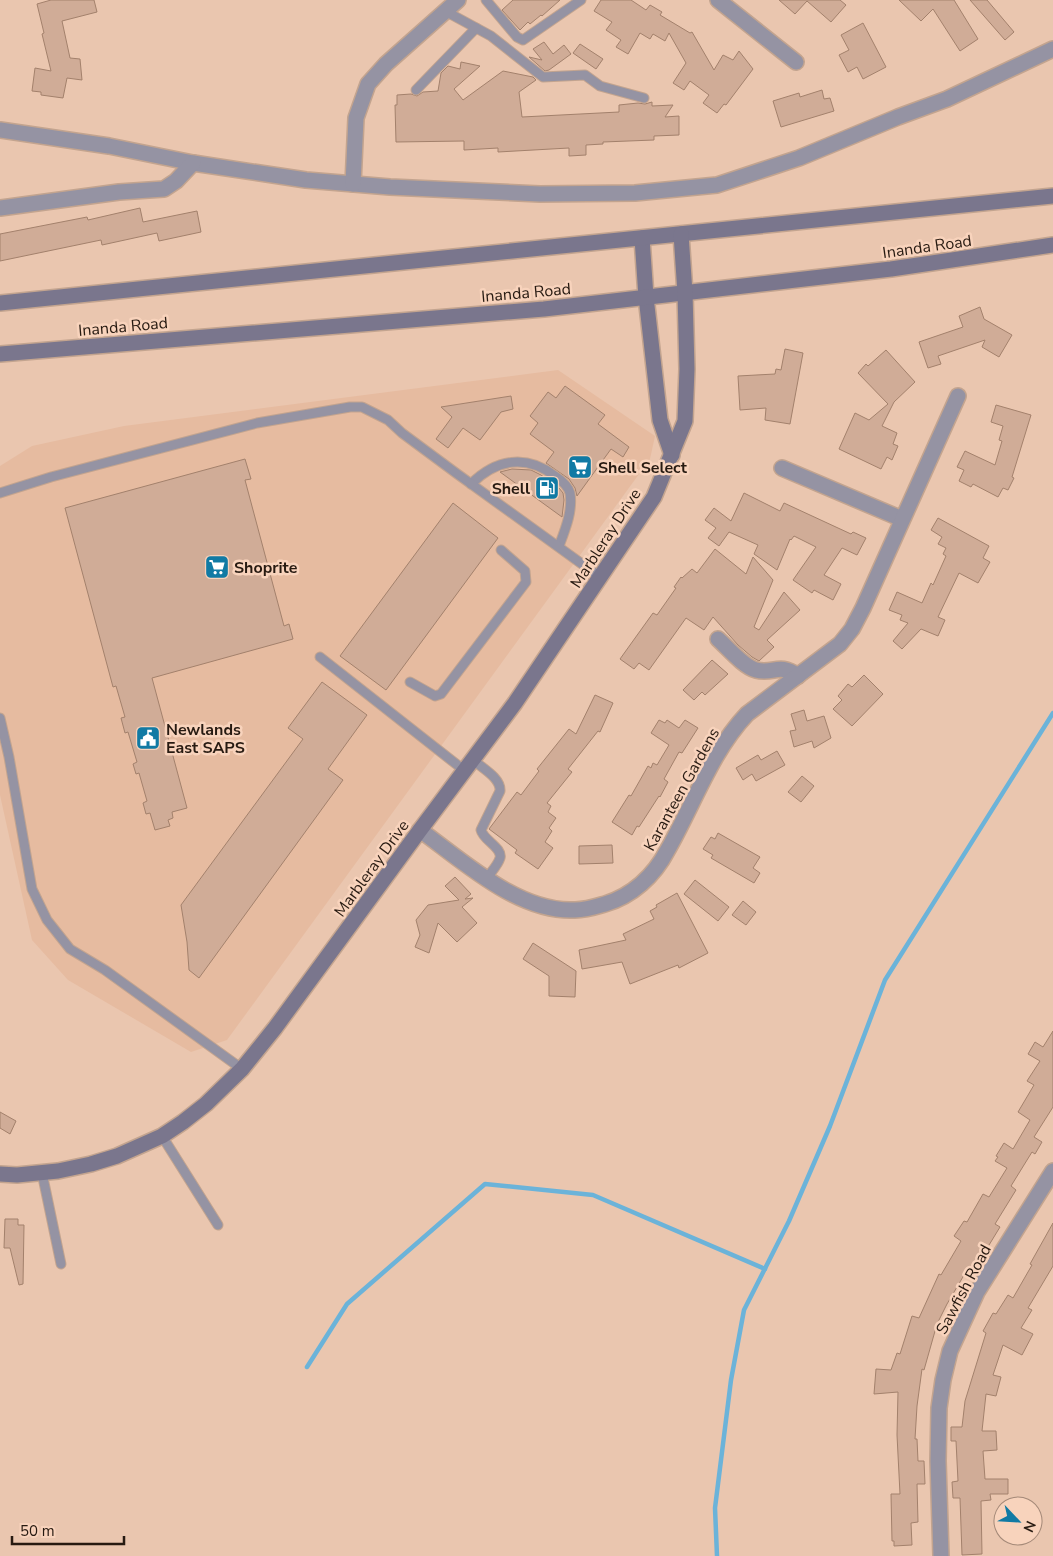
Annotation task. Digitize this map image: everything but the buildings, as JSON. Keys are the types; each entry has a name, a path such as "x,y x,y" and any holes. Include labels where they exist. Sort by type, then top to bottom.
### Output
{"main road":[{"path":"0,303 1053,196"},
{"name":"Marbleray Drive","path":"0,1174 42,1173 91,1164 117,1156 162,1136 196,1113 242,1069 292,1005 515,703 654,497 685,421 687,369 686,293 681,234"},
{"path":"642,238 646,297 660,420 672,455"},
{"name":"Inanda Road","path":"0,354 534,310 891,269 1053,245"}],"street":[{"path":"353,184 356,118 368,84 386,64 458,0"},
{"path":"718,0 796,62"},
{"path":"0,130 109,146 193,163 306,180 540,194 635,193 717,185 799,158 898,116 947,99 1053,50"},
{"path":"0,208 119,192 164,189 176,181 193,163"},
{"name":"Karanteen Gardens","path":"420,830 507,892 527,902 547,908 562,910 589,909 630,893 647,879 660,864 718,753 735,728 747,714 840,644 852,628 863,608 958,396"},
{"path":"782,468 902,519"},
{"path":"718,640 746,665 756,670 785,669 798,676"},
{"name":"Sawfish Road","path":"941,1556 938,1408 950,1351 977,1292 1053,1171"}],"lane":[{"path":"486,0 518,37 523,40 581,0"},
{"path":"445,11 491,36 543,77 585,75 600,86 644,98"},
{"path":"416,90 476,28"},
{"path":"0,493 51,477 257,423 350,407 362,407 388,420 402,433 600,577"},
{"path":"471,484 482,473 499,465 516,462 534,464 547,470 563,482 570,492 567,524 559,546"},
{"path":"410,682 435,696 441,694 526,582 525,571 501,550"},
{"path":"320,657 469,765 496,779 500,786 500,791 481,830 482,835 501,855 487,878"},
{"path":"0,718 10,757 32,889 38,904 55,932 70,949 105,970 242,1069"},
{"path":"162,1136 218,1225"},
{"path":"42,1173 61,1264"}],"shaded area":[{"path":"558,370 655,436 650,459 227,1040 191,1052 68,980 32,940 0,795 0,466 32,446 124,426"}],"waterway":[{"path":"717,1556 715,1508 731,1380 744,1310 789,1221 830,1126 885,980 1053,713"},
{"path":"307,1367 347,1304 485,1184 593,1195 765,1269"}],"place":[{"name":"Shell Select","path":"580,467"},
{"name":"Shell","path":"547,488"},
{"name":"Shoprite","path":"217,567"},
{"name":"Newlands East SAPS","path":"148,738"}]}
